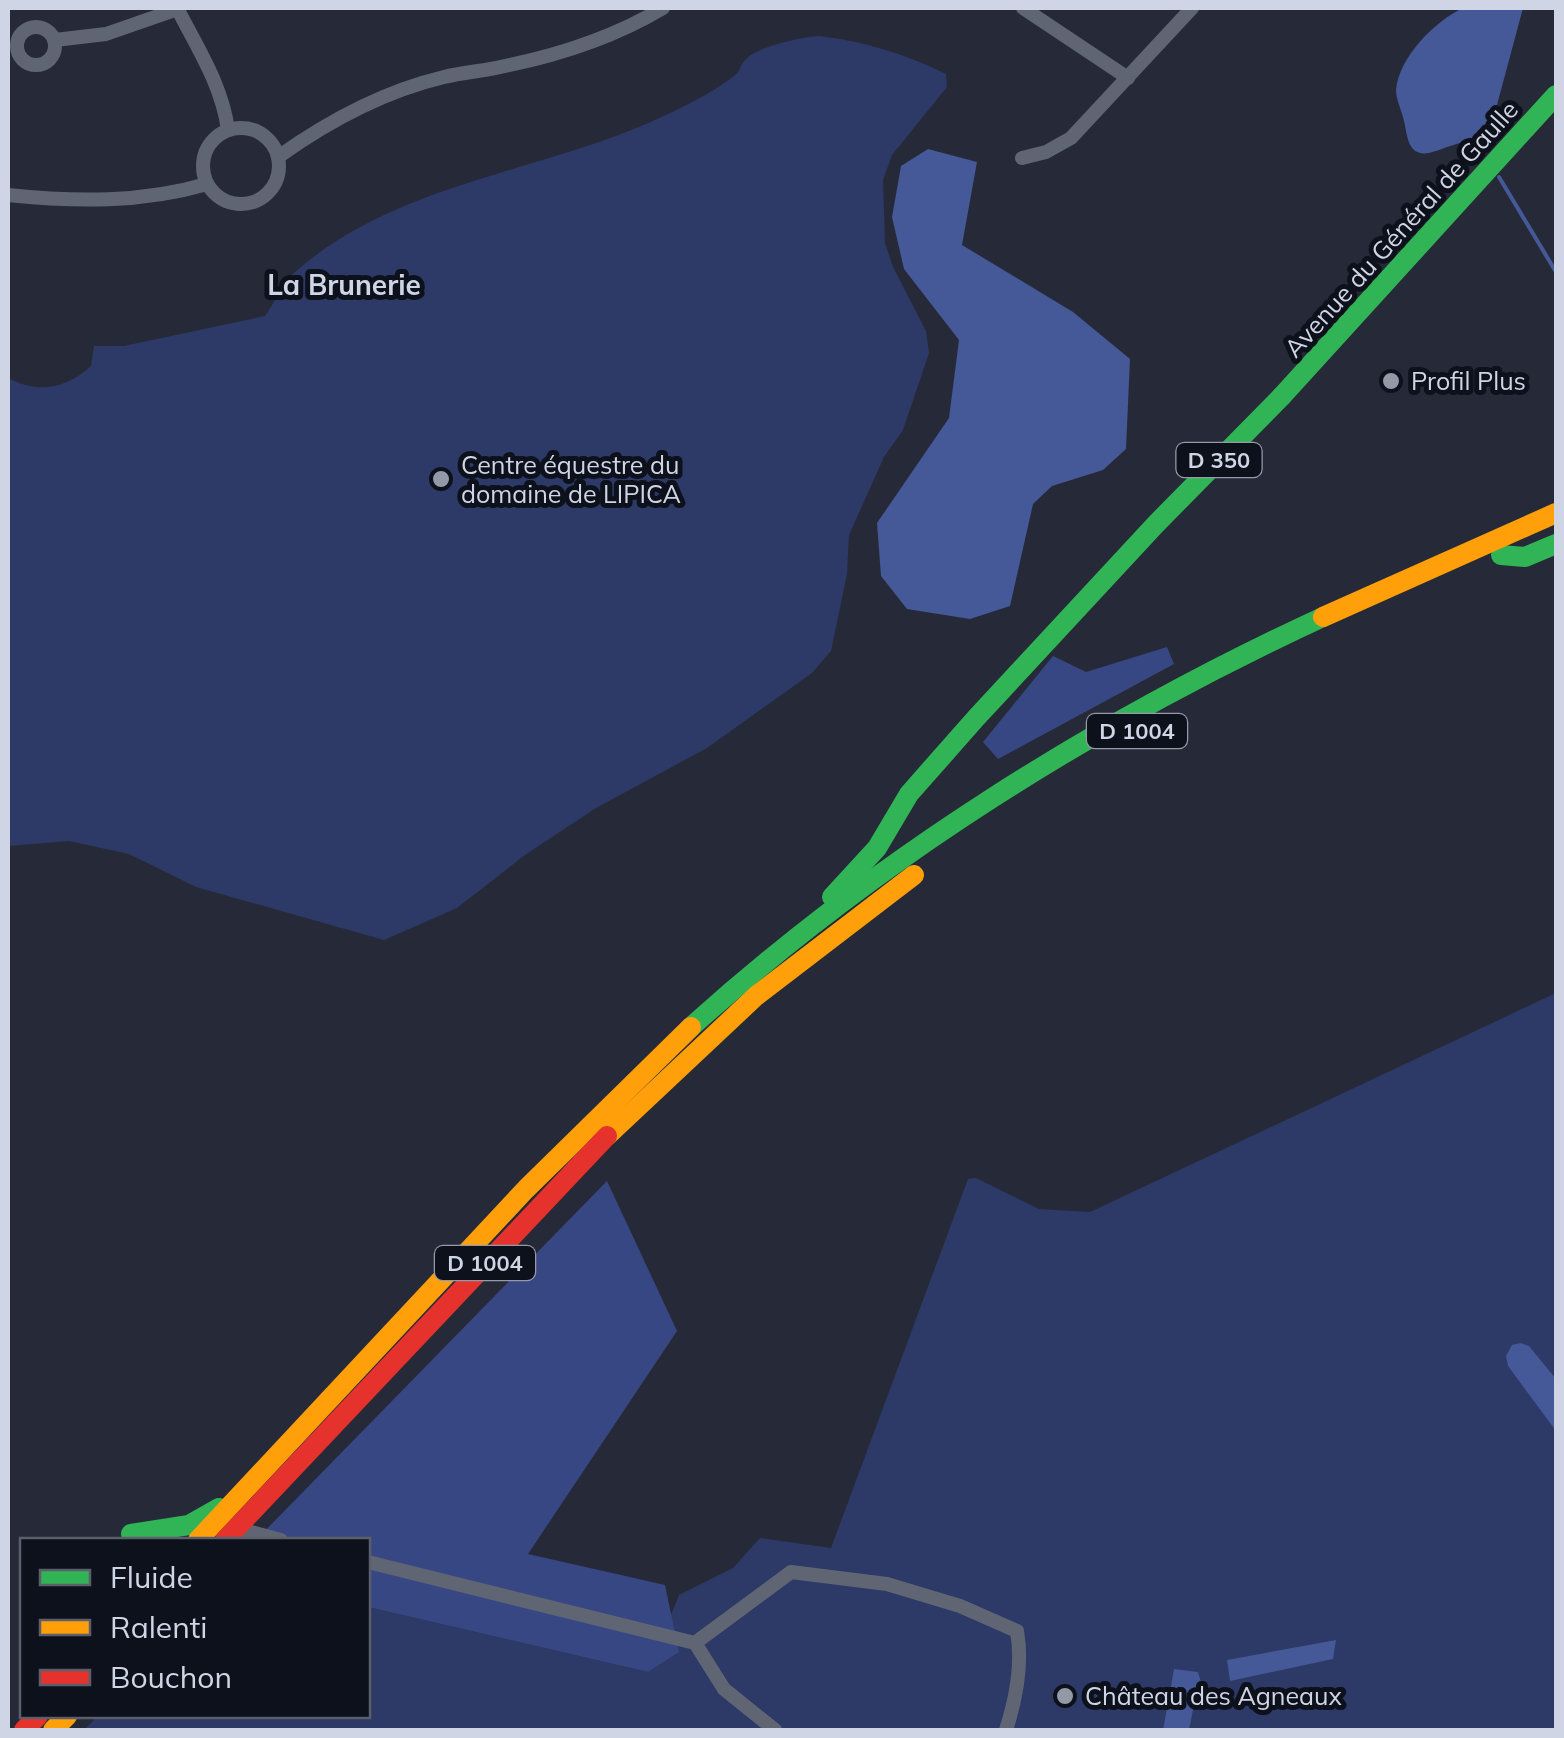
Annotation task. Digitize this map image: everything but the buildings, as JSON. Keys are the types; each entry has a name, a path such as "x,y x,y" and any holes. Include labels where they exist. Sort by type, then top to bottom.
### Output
{"main road":[{"name":"Avenue du Général de Gaulle","path":"802,934 877,848 909,794 1156,524 1282,396 1556,95"},
{"name":"D 1004","path":"200,1538 559,1154 648,1068 802,934 1018,783 1171,692 1326,614 1556,513"},
{"name":"D 1004","path":"230,1534 653,1088 756,996 847,924 997,817 1178,706 1334,628 1556,531"},
{"path":"1501,555 1525,557 1556,544"},
{"path":"131,1534 189,1525 236,1499"}],"street":[{"path":"55,40 106,34 177,8 215,83 225,107 228,130"},
{"path":"278,157 362,107 396,92 442,77 506,66 573,47 663,8"},
{"path":"1023,8 1128,78"},
{"path":"1022,158 1046,152 1071,138 1192,8"},
{"path":"228,130 254,130 273,145 278,157 276,180 270,190 252,202 226,201 207,184 203,171 208,146 228,130"},
{"path":"8,195 129,199 207,184"},
{"path":"230,1534 264,1538"},
{"path":"370,1562 695,1642 724,1690 775,1730"},
{"path":"695,1642 791,1572 887,1584 960,1606 1017,1632 1020,1650 1014,1704 1006,1730"}],"shaded area":[{"path":"1463,8 1523,8 1494,116 1485,133 1493,141 1488,147 1467,142 1421,153 1408,140 1396,94 1399,78 1420,42"},
{"name":"Centre équestre du domaine de LIPICA","path":"819,36 868,45 915,60 946,74 947,87 892,155 883,180 885,243 926,331 929,353 903,430 884,457 849,535 847,574 831,651 812,673 707,748 596,808 525,855 457,908 384,940 196,887 129,854 69,841 8,846 8,378 30,386 51,387 71,380 91,366 94,346 124,346 265,316 295,272 334,242 377,219 421,199 653,121 725,83 753,54 781,43"},
{"path":"928,149 977,162 962,245 1073,312 1130,359 1126,449 1103,470 1052,486 1033,504 1010,606 970,619 907,609 881,576 877,523 949,418 959,340 904,269 892,217 901,166"},
{"path":"1167,647 1174,664 998,759 983,742 1053,656 1086,672"},
{"path":"1556,993 1556,1730 84,1730 96,1718 370,1718 370,1607 648,1672 679,1595 733,1568 760,1538 831,1548 968,1179 976,1178 1039,1209 1090,1212"},
{"path":"607,1181 677,1331 528,1554 665,1585 679,1652 648,1672 370,1607 370,1538 258,1538"},
{"path":"1512,1345 1529,1346 1556,1379 1556,1431 1508,1366 1506,1356"},
{"path":"1336,1640 1333,1659 1230,1681 1227,1660"},
{"path":"1174,1669 1198,1672 1204,1692 1196,1695 1189,1730 1163,1730"}],"waterway":[{"path":"1499,177 1556,272"}],"traffic: fast":[{"path":"1282,396 1556,95"},
{"path":"832,897 877,848 909,794 976,718 1156,524 1282,396"},
{"path":"1501,555 1525,557 1556,544"},
{"path":"691,1027 836,907 992,798 1155,702 1323,617"},
{"path":"131,1534 189,1525 219,1508"}],"traffic: slow":[{"path":"1323,617 1556,513"},
{"path":"607,1136 756,996 914,875"},
{"path":"200,1538 526,1189 691,1027"},
{"path":"53,1730 65,1718"}],"traffic: jam":[{"path":"227,1538 607,1136"},
{"path":"24,1730 36,1718"}],"place":[{"name":"Profil Plus","path":"1391,381"},
{"name":"Centre équestre du domaine de LIPICA","path":"441,479"},
{"name":"Château des Agneaux","path":"1065,1696"}],"district":[{"name":"La Brunerie","path":"344,285"}]}
